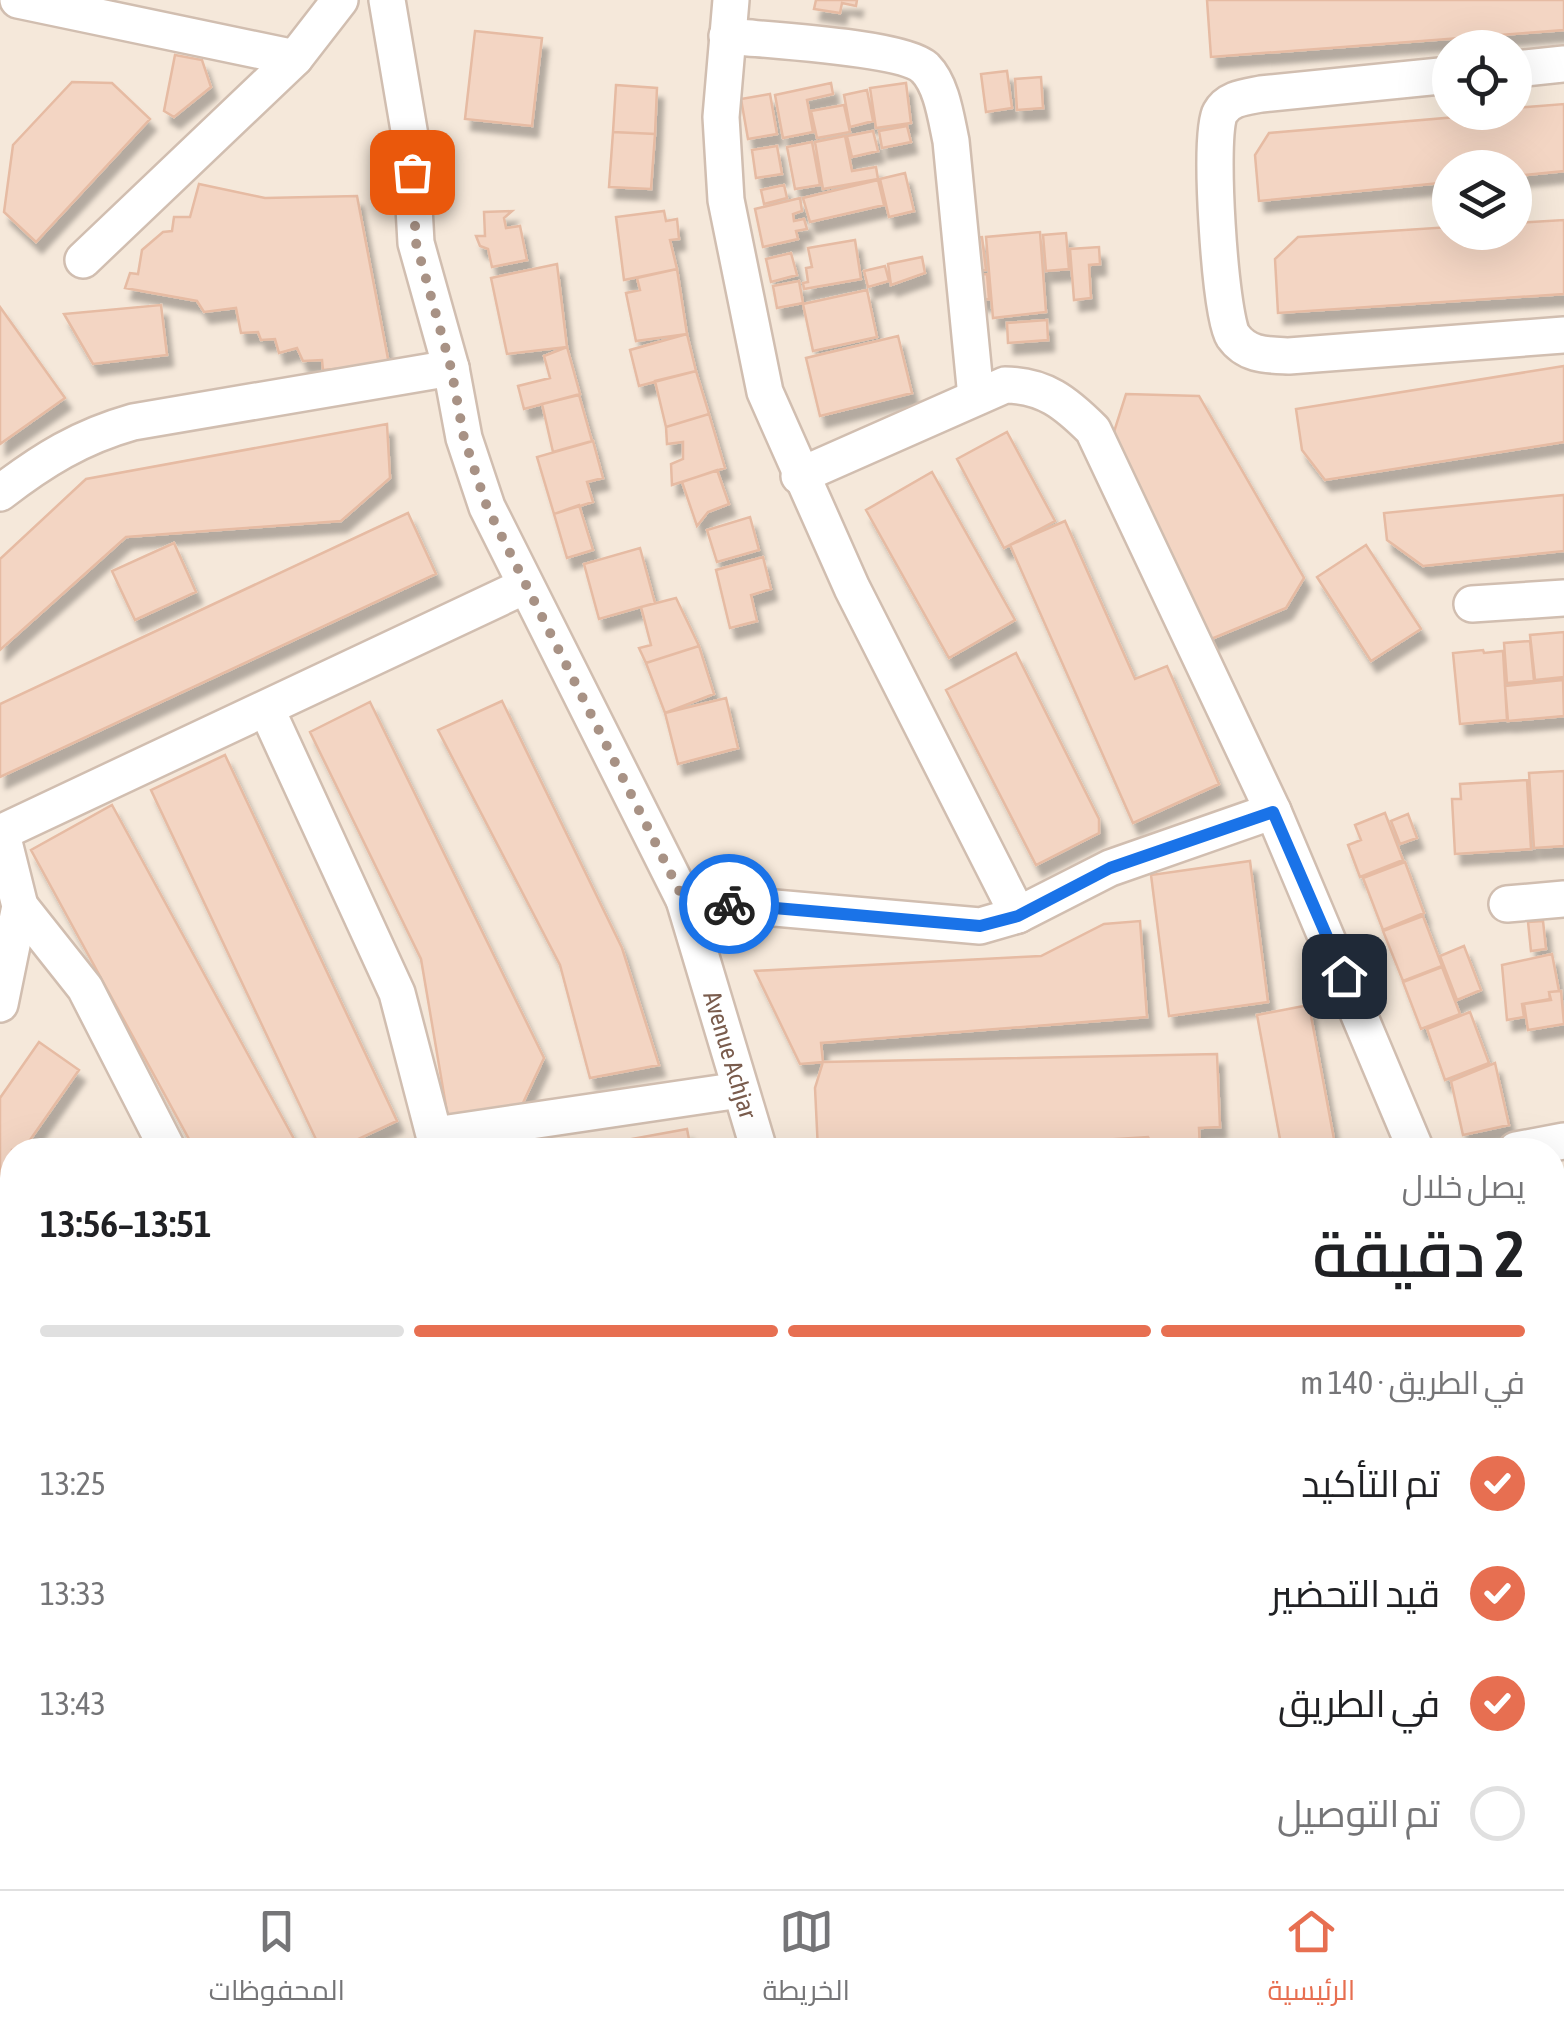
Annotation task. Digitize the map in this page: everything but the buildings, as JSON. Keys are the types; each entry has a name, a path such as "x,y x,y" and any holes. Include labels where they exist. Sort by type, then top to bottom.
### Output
{"street":[{"path":"0,6 15,0 296,58"},
{"path":"83,260 296,58 340,0"},
{"name":"Avenue Achjar","path":"388,0 410,136 416,243 451,368 464,438 487,507 684,900 755,1138"},
{"path":"731,0 721,117 726,200 766,392 799,476 1018,916"},
{"path":"727,36 898,55 925,68 943,103 951,140 976,397"},
{"path":"1532,67 1564,64"},
{"path":"1432,77 1261,94 1237,98 1220,112 1212,142 1225,308 1233,336 1257,355 1289,356 1564,336"},
{"path":"0,493 61,449 88,435 133,422 451,368"},
{"path":"799,476 1005,385 1029,385 1054,396 1093,430 1273,812 1411,1138"},
{"path":"162,1138 84,988 20,906 1,833 526,586"},
{"path":"1472,604 1564,598"},
{"path":"267,710 397,993 435,1138"},
{"path":"684,900 980,926 1018,916 1110,868 1273,812"},
{"path":"1507,904 1564,899"},
{"path":"0,1004 20,906"},
{"path":"459,1138 740,1090"}],"shaded area":[{"path":"0,0 1564,0 1564,1138 0,1138"}],"way so far":[{"path":"412,172 416,243 451,368 464,438 487,507 684,900 729,904"}],"route":[{"path":"729,904 887,921 980,926 1018,916 1110,868 1273,812 1344,976"}]}
